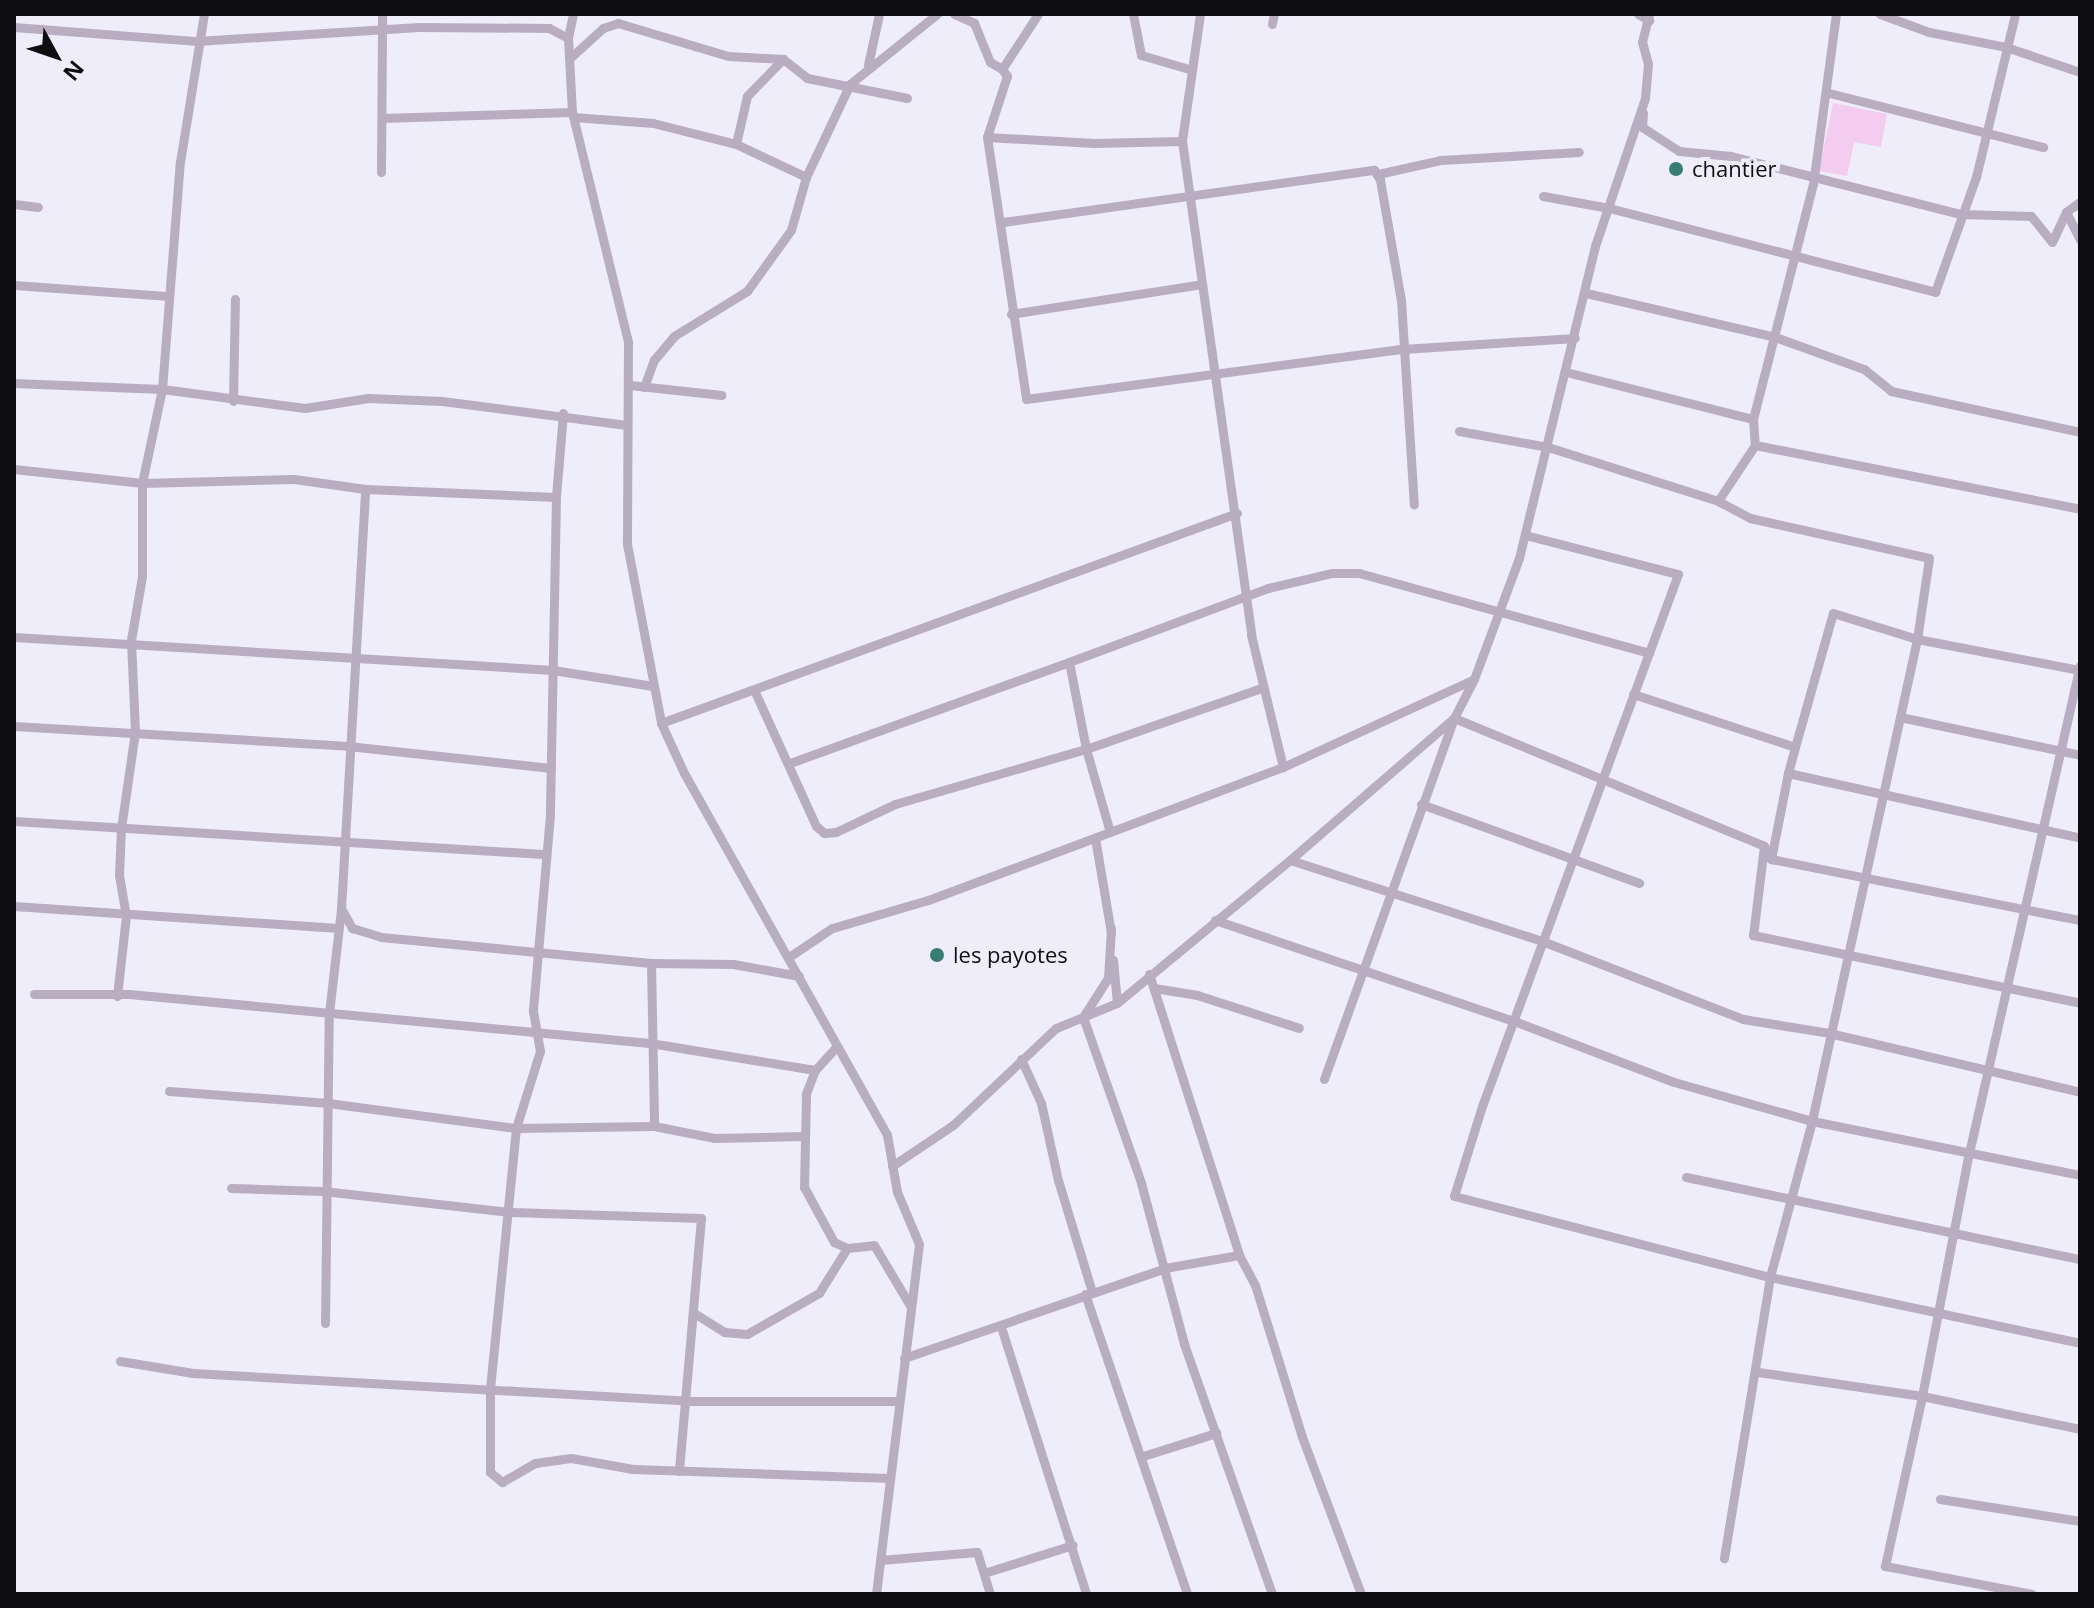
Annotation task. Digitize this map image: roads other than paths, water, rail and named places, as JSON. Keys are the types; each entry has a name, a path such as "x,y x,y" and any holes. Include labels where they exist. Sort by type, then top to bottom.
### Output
{"street":[{"path":"117,996 126,916 119,875 121,828 135,732 131,640 142,576 142,483 162,389 166,296 197,41 204,14"},
{"path":"381,172 382,14"},
{"path":"573,14 568,38 573,114 621,300 630,385 626,425 627,544 661,723 684,773 887,1135 897,1192 921,1252 898,1401 876,1594"},
{"path":"868,65 879,14"},
{"path":"644,387 661,348 674,336 747,291 791,230 806,177 850,84 868,65 937,14"},
{"path":"954,14 974,23 990,62 1007,76 987,137 1003,222 1011,314 1026,399 1403,349 1575,338"},
{"path":"1002,69 1038,14"},
{"path":"1133,14 1141,55 1189,69"},
{"path":"1200,14 1189,69 1182,141 1213,374 1237,513 1246,597 1261,688 1283,767"},
{"path":"1638,14 1649,17 1642,42 1648,64 1642,127 1679,151 1731,156 1961,214 2031,216 2052,242 2066,212 2080,202"},
{"path":"1718,501 1755,445 1753,419 1798,254 1810,177 1829,93 1836,14"},
{"path":"1880,14 1929,32 2006,47 2080,72"},
{"path":"1543,196 1609,208 1798,254 1935,292 1987,134 2015,14"},
{"path":"570,58 603,28 618,23 728,56 783,59 807,78 850,84 907,98"},
{"path":"14,27 197,41 381,31 549,28 568,38"},
{"path":"736,144 747,96 783,59"},
{"path":"1829,93 2043,147"},
{"path":"1324,1079 1421,804 1454,718 1502,614 1609,208 1645,98"},
{"path":"382,118 573,114 653,123 736,144 806,177"},
{"path":"987,137 1094,143 1182,141"},
{"path":"1003,222 1192,199 1368,169 1378,174 1441,160 1579,152"},
{"path":"1378,174 1397,264 1414,505"},
{"path":"14,204 38,207"},
{"path":"2066,212 2080,240"},
{"path":"1011,314 1202,284"},
{"path":"14,285 166,296"},
{"path":"1586,293 1775,337 1864,369 1891,391 2080,432"},
{"path":"233,401 235,299"},
{"path":"1566,372 1753,419"},
{"path":"14,383 162,389 233,401 305,408 368,398 427,400 563,413 626,425"},
{"path":"630,385 721,395"},
{"path":"563,413 556,497 551,768 533,1011 539,1033 537,1074 516,1128 511,1212 490,1388 490,1472 498,1481 508,1481 535,1463 571,1458 679,1471 889,1478"},
{"path":"1459,431 1548,447 1718,501 1750,518 1929,558 1917,639 1863,874 1812,1121 1770,1277 1758,1372 1724,1558"},
{"path":"1755,445 2080,509"},
{"path":"14,469 142,483 294,479 365,489 556,497"},
{"path":"325,1323 323,1191 329,1013 341,909 365,489"},
{"path":"661,723 1237,513"},
{"path":"1525,535 1678,574 1542,941 1454,1196 1770,1277 2080,1343"},
{"path":"790,763 1246,597 1332,573 1359,573 1649,653"},
{"path":"1771,859 1788,773 1833,613 1917,639 2080,668 1952,1230 1922,1396 1885,1566 2032,1594"},
{"path":"14,637 131,640 356,660 553,670 653,686"},
{"path":"1069,662 1086,749 1110,832"},
{"path":"789,957 832,928 928,900 1283,767 1474,679"},
{"path":"754,690 790,763 816,826 836,832 895,804 1086,749 1261,688"},
{"path":"1633,694 1795,747"},
{"path":"1900,717 2080,755"},
{"path":"1454,718 1602,776 1764,846 1771,859"},
{"path":"892,1166 953,1125 1064,1022 1117,1003 1290,860 1454,718"},
{"path":"14,726 348,746 551,768"},
{"path":"1788,773 2080,838"},
{"path":"1421,804 1639,883"},
{"path":"14,821 344,839 543,854"},
{"path":"1095,838 1111,928 1117,1003"},
{"path":"1764,846 1753,935 2080,1003"},
{"path":"1771,859 1863,874 2080,920"},
{"path":"1290,860 1542,941 1743,1019 1829,1033 2080,1092"},
{"path":"14,906 338,928"},
{"path":"341,909 352,928 366,934 651,963 733,964 799,976"},
{"path":"1215,920 1514,1021 1674,1082 1812,1121 2080,1175"},
{"path":"1083,1017 1108,978 1111,928"},
{"path":"651,963 650,1043 654,1126"},
{"path":"1149,974 1239,1255 1255,1285 1302,1437 1361,1594"},
{"path":"1154,988 1197,995 1299,1028"},
{"path":"34,994 117,996 650,1043 815,1070"},
{"path":"1083,1017 1165,1268 1184,1344 1272,1594"},
{"path":"836,1047 815,1070 806,1094 802,1172 810,1202 834,1242 847,1248 874,1245 911,1307"},
{"path":"1021,1059 1041,1103 1089,1293 1187,1594"},
{"path":"169,1091 328,1103 516,1128 654,1126 714,1138 802,1136"},
{"path":"1686,1177 2080,1259"},
{"path":"231,1188 323,1191 511,1212 701,1218 679,1471"},
{"path":"694,1313 724,1332 747,1334 819,1293 847,1248"},
{"path":"904,1358 1165,1268 1239,1255"},
{"path":"1001,1327 1073,1545 1086,1594"},
{"path":"120,1361 193,1373 687,1401 898,1401"},
{"path":"1758,1372 1922,1396 2080,1429"},
{"path":"1143,1456 1216,1433"},
{"path":"1940,1499 2080,1521"},
{"path":"984,1573 1073,1545"},
{"path":"880,1560 977,1552 990,1594"}],"place":[{"name":"chantier","path":"1676,169"},
{"name":"les payotes","path":"937,955"}]}
